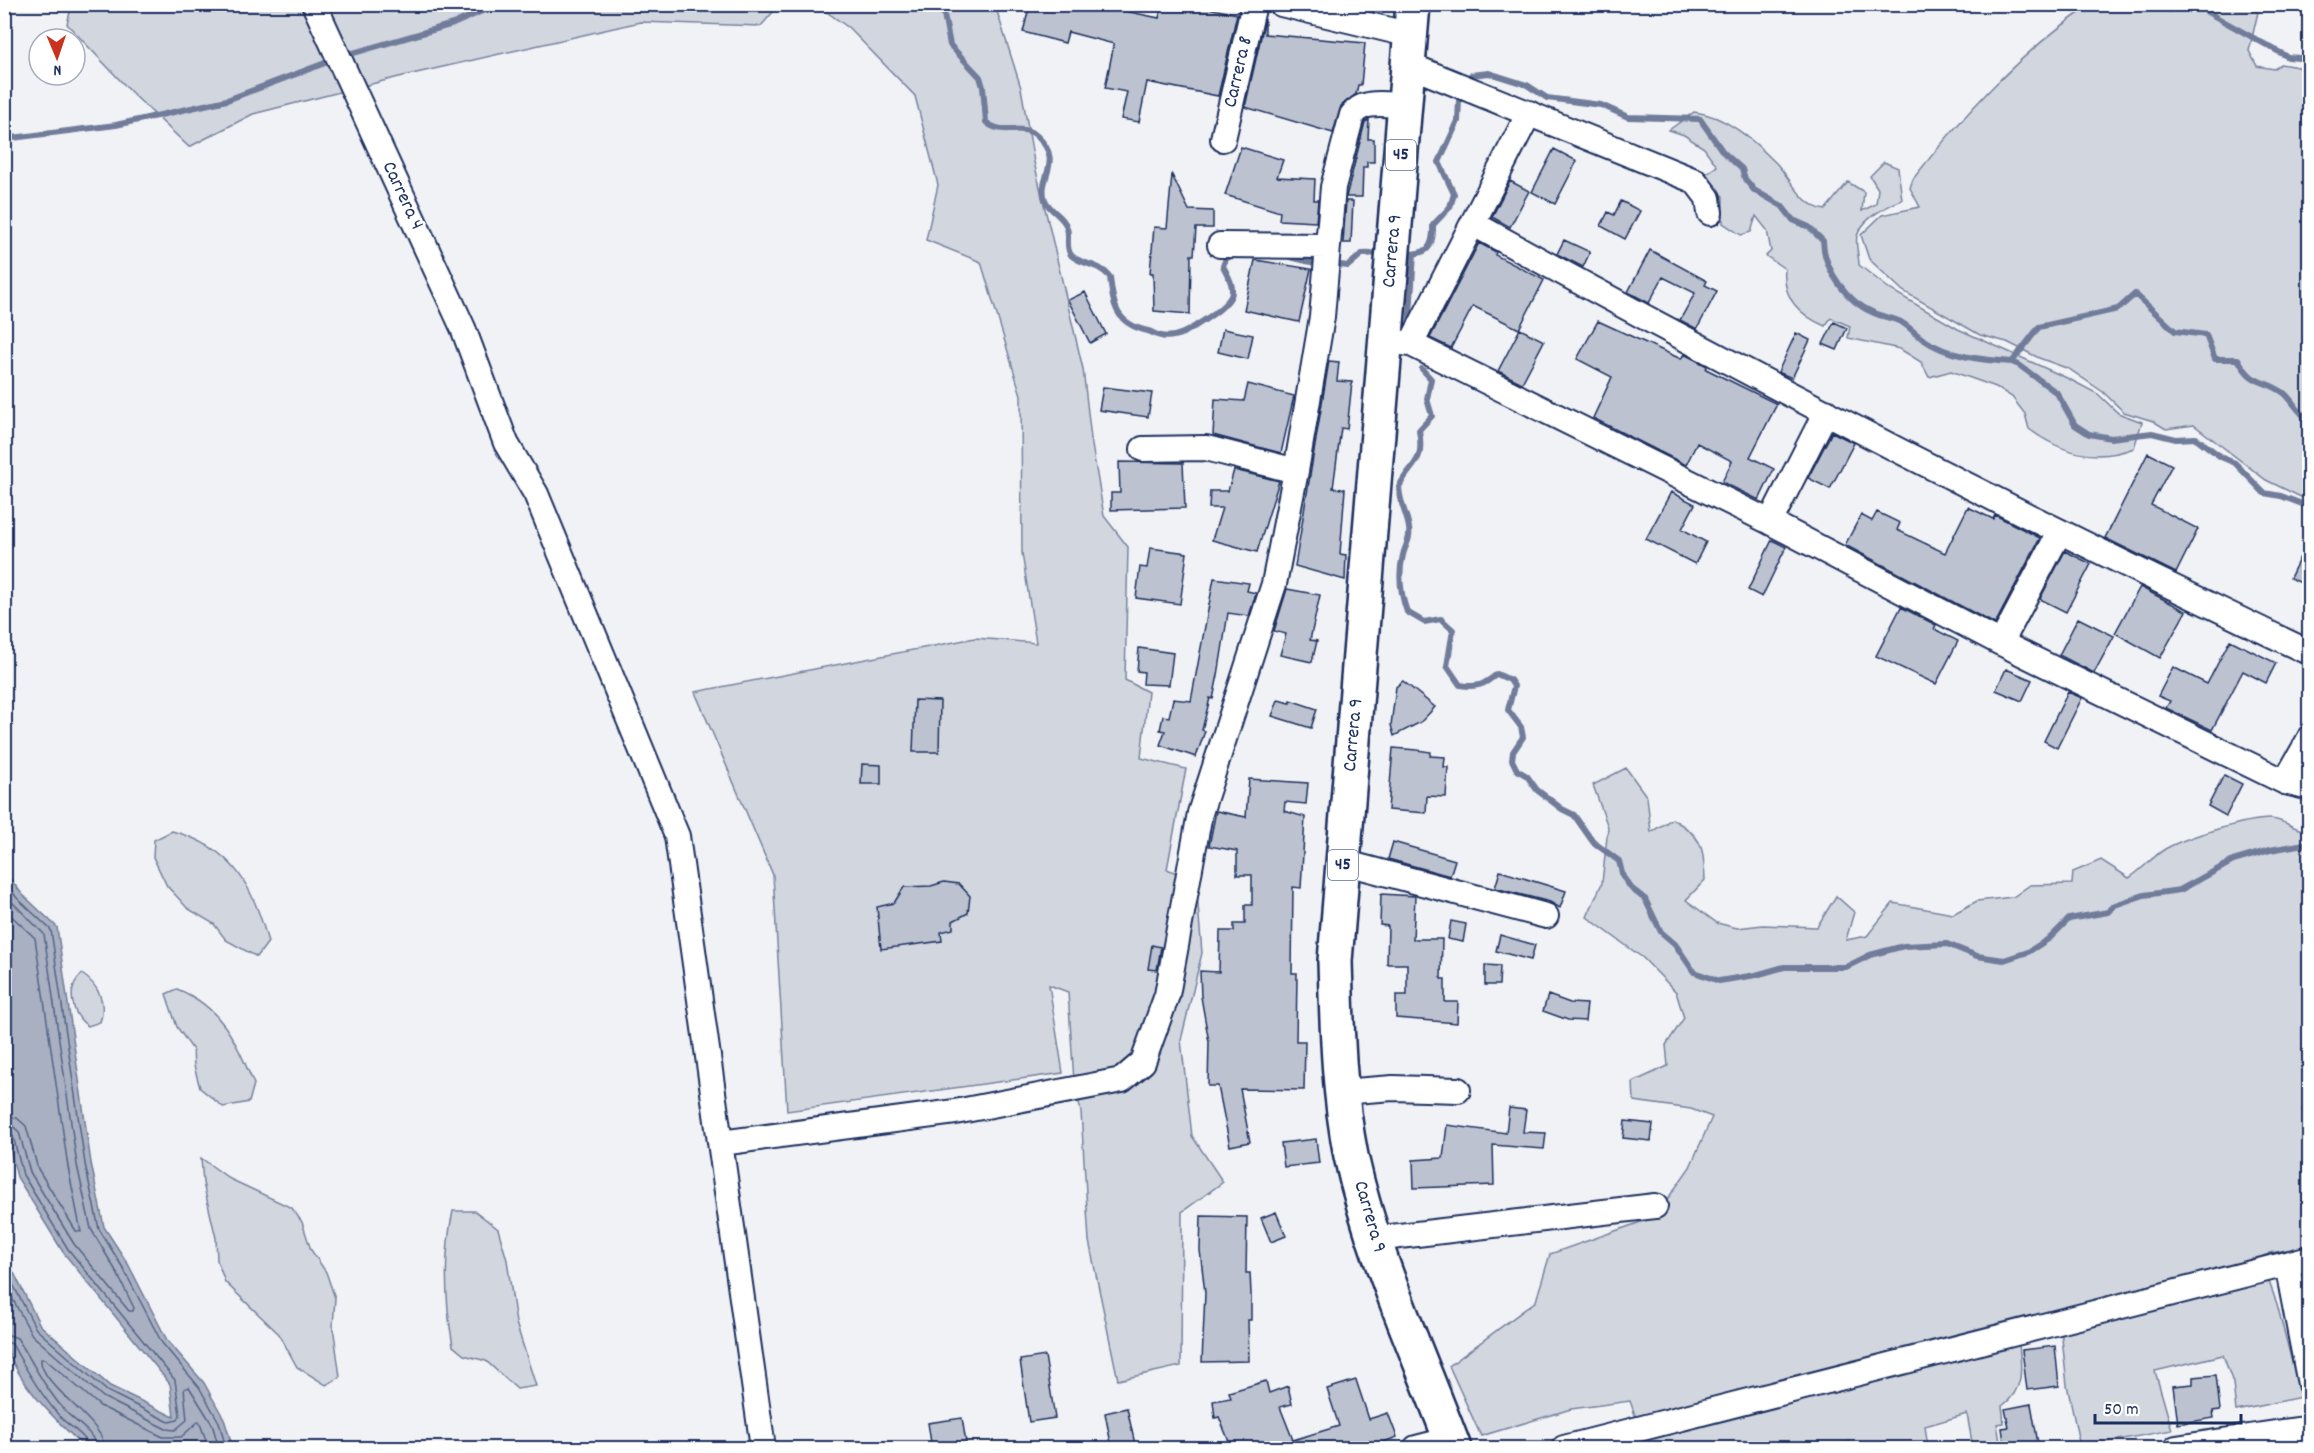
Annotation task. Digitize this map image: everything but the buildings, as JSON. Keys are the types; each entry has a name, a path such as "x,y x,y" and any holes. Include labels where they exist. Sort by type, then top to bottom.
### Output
{"highway":[{"name":"Carrera 9","path":"1411,35 1393,254 1398,343 1343,862 1335,961 1341,1092 1352,1156 1374,1239 1452,1444"}],"street":[{"name":"Carrera 4","path":"314,4 463,328 506,442 536,494 677,836 763,1449"},
{"name":"Carrera 8","path":"1223,139 1254,4"},
{"path":"1281,4 1411,35 1529,113 1695,181 1708,198 1710,213"},
{"path":"721,1143 955,1112 1122,1080 1143,1062 1167,995 1200,813 1274,584 1323,317 1333,188 1352,115 1357,108 1364,105 1405,105"},
{"path":"1529,113 1474,224 1398,343 1770,522 2001,643 2285,782 2310,789"},
{"path":"1474,224 1657,325 2059,532 2310,654"},
{"path":"1220,245 1328,246"},
{"path":"1770,522 1826,412"},
{"path":"1143,449 1206,448 1296,471"},
{"path":"2001,643 2059,532"},
{"path":"2285,782 2310,738"},
{"path":"1343,862 1546,916"},
{"path":"1341,1092 1393,1088 1458,1090"},
{"path":"1374,1239 1655,1206"},
{"path":"1564,1449 1622,1441 2298,1261 2310,1384"},
{"path":"2176,1449 2310,1428"},
{"path":"1416,1449 1452,1444"}],"shaded area":[{"path":"72,4 779,5 761,26 640,22 399,77 253,114 189,147 134,95 87,45 87,27 70,27 67,24"},
{"path":"817,5 995,5 1021,88 1034,162 1083,369 1091,439 1104,516 1128,547 1125,680 1148,692 1141,758 1186,769 1167,869 1196,881 1202,953 1181,1040 1192,1136 1223,1182 1182,1212 1181,1366 1118,1380 1089,1241 1081,1112 1074,1081 1068,992 1049,985 1063,1073 787,1111 773,875 695,692 975,638 1036,643 1022,553 1021,395 981,262 926,240 938,185 915,96 849,28"},
{"path":"2091,5 2150,5 2170,12 2175,5 2247,5 2258,12 2249,51 2257,66 2274,69 2281,64 2309,69 2309,501 2266,480 2194,425 2166,429 2153,421 2124,412 2103,392 2069,369 2039,358 2007,342 1980,335 1903,291 1869,259 1861,235 1882,215 1920,207 1910,188 1913,179 1953,130 1995,84 2041,42"},
{"path":"1694,112 1717,118 1739,130 1776,163 1803,198 1825,210 1848,182 1864,192 1862,211 1876,204 1878,189 1870,176 1884,162 1898,168 1902,200 1870,218 1860,230 1857,236 1859,265 1891,290 1958,329 2069,379 2098,394 2118,413 2142,422 2134,448 2106,455 2066,450 2029,429 2025,414 2012,397 1996,387 1951,371 1929,377 1921,362 1900,349 1848,338 1850,326 1831,318 1825,326 1807,317 1789,297 1786,289 1785,269 1766,256 1771,251 1767,230 1756,216 1751,232 1741,235 1723,223 1723,196 1703,186 1701,177 1717,166 1704,148 1684,135 1669,130"},
{"path":"1626,768 1647,797 1651,832 1672,819 1690,831 1699,843 1702,850 1705,880 1686,900 1717,923 1737,928 1763,925 1817,927 1836,896 1854,912 1846,940 1867,936 1893,903 1953,914 1977,901 2013,897 2030,885 2072,884 2073,872 2101,860 2129,878 2165,849 2187,839 2232,825 2270,819 2309,831 2310,1107 2302,1109 2310,1140 2309,1246 2270,1253 2263,1265 2277,1304 2301,1397 2236,1411 2233,1383 2223,1355 2155,1371 2172,1430 2080,1447 2067,1385 2061,1329 2018,1337 2021,1366 2019,1383 2010,1399 2002,1406 2004,1423 1997,1424 2001,1448 1973,1448 1967,1414 1925,1426 1928,1448 1852,1448 1850,1441 1810,1448 1647,1448 1630,1401 1571,1409 1481,1436 1449,1366 1536,1301 1550,1254 1655,1217 1690,1167 1712,1117 1691,1109 1634,1101 1633,1082 1668,1066 1666,1045 1684,1018 1676,992 1643,958 1587,917 1602,883 1608,827 1593,785"},
{"path":"172,831 210,847 237,871 255,903 268,942 257,957 226,940 214,924 187,908 167,886 153,857 154,840"},
{"path":"82,974 93,983 102,1001 100,1022 88,1026 78,1016 72,994"},
{"path":"177,989 205,1006 216,1016 234,1040 254,1084 249,1102 223,1107 200,1088 194,1066 193,1050 177,1027 166,994"},
{"path":"201,1158 230,1179 292,1208 302,1222 311,1250 326,1272 335,1298 333,1326 340,1377 326,1385 297,1367 279,1334 225,1282 217,1260 216,1238 203,1183"},
{"path":"453,1211 475,1211 498,1229 507,1260 516,1323 536,1386 517,1389 486,1361 464,1355 453,1346 448,1312 446,1262"},
{"path":"2309,1264 2309,1342 2295,1267"}],"water":[{"path":"4,871 22,894 57,927 91,1163 104,1227 128,1264 167,1340 204,1383 224,1419 233,1448 85,1448 28,1387 5,1343 3,1301 5,1255 40,1325 110,1386 174,1417 170,1384 63,1252 17,1177 5,1127"}],"waterway":[{"path":"343,56 453,24 498,4"},
{"path":"942,4 950,45 980,77 986,122 998,128 1032,132 1045,145 1050,162 1044,184 1045,200 1065,224 1068,231 1068,249 1071,255 1079,261 1095,266 1110,277 1115,305 1129,324 1167,337 1188,330 1214,313 1231,296 1230,280 1223,266 1226,258 1236,254"},
{"path":"2200,4 2207,12 2288,57 2310,59"},
{"path":"4,139 116,125 227,100 333,60"},
{"path":"1466,83 1471,75 1489,73 1527,85 1547,98 1601,105 1628,117 1700,119 1723,152 1742,169 1745,179 1754,190 1782,206 1793,220 1809,227 1823,241 1824,252 1832,274 1846,293 1864,308 1901,322 1923,339 1943,350 2019,365 2057,393 2075,425 2089,434 2111,438 2152,433 2176,439 2196,438 2221,457 2235,463 2264,493 2281,496 2310,507"},
{"path":"1402,254 1423,252 1427,249 1432,240 1433,225 1450,207 1454,194 1439,162 1458,121 1459,100"},
{"path":"1332,264 1348,266 1362,254 1383,253"},
{"path":"1409,329 1414,254"},
{"path":"1290,257 1319,264"},
{"path":"2012,362 2039,327 2118,309 2135,294 2175,331 2206,335 2215,359 2238,359 2243,368 2254,378 2284,393 2310,421"},
{"path":"1422,369 1431,379 1427,399 1432,416 1419,430 1418,457 1399,487 1409,532 1400,577 1407,612 1424,622 1441,619 1453,630 1447,666 1460,685 1480,685 1497,674 1510,680 1514,686 1508,710 1521,727 1523,737 1513,752 1512,760 1517,770 1527,776 1537,790 1574,815 1593,842 1619,861 1623,877 1632,889 1645,899 1661,932 1675,944 1694,972 1719,981 1756,975 1784,967 1846,967 1870,955 1904,946 1947,944 1977,956 2004,960 2028,952 2050,938 2069,919 2108,912 2115,905 2144,895 2180,890 2233,861 2270,850 2310,843"}]}
